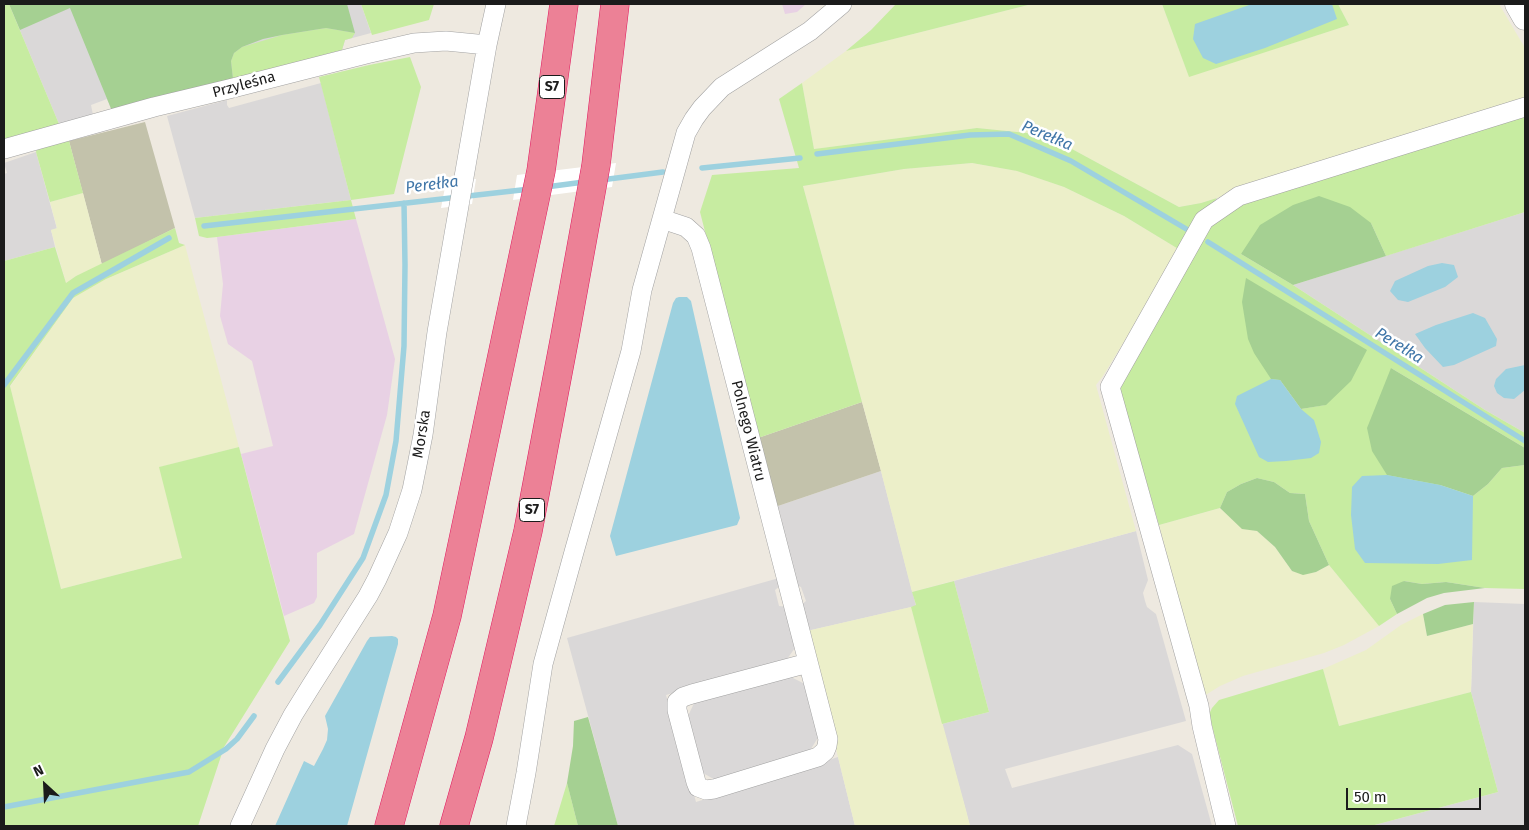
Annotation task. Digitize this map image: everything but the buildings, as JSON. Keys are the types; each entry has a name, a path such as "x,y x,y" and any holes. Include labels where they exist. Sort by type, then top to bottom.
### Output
{"highway":[{"name":"S7","path":"389,826 447,616 538,184 564,4"},
{"name":"S7","path":"454,826 479,738 528,531 566,336 594,178 615,4"}],"street":[{"name":"Morska","path":"240,826 275,749 310,686 368,596 398,533 412,490 423,434 436,332 496,4"},
{"path":"516,826 544,664 630,351 642,290 686,133 694,119 713,95 736,78 810,31 842,4"},
{"path":"1517,4 1525,18"},
{"name":"Przyleśna","path":"4,149 154,107 414,43 446,41 488,46"},
{"path":"1226,826 1199,706 1110,387 1204,220 1239,196 1525,107"},
{"name":"Polnego Wiatru","path":"662,219 686,227 696,236 701,248 828,739 825,751 818,757 714,789 706,790 698,787 677,710 677,702 683,697 692,694 808,663"}],"shaded area":[{"path":"9,4 361,4 371,33 345,40 342,50 112,111 107,99 91,105 93,115 59,124"},
{"path":"782,4 806,4 797,12 785,14"},
{"path":"1032,4 1162,4 1189,76 1349,25 1338,4 1499,4 1525,48 1525,100 1201,203 1179,207 1072,149 1027,133 977,128 814,149 802,83 846,51"},
{"path":"321,83 351,200 195,218 167,116 227,100 229,108"},
{"path":"145,122 175,228 102,265 69,141"},
{"path":"36,152 57,229 51,230 55,247 4,261 4,174 7,173 4,163"},
{"path":"972,163 1018,171 1064,187 1124,216 1180,250 1096,385 1136,531 912,592 803,186 904,169"},
{"path":"83,193 102,265 76,276 66,283 51,230 57,228 50,202"},
{"path":"1525,212 1525,433 1485,410 1293,285"},
{"path":"356,219 395,359 387,415 354,534 317,553 317,597 314,603 284,616 241,454 273,446 252,361 228,344 220,316 223,284 217,237"},
{"path":"185,245 239,447 160,467 182,558 61,589 10,387 73,298 106,279"},
{"path":"862,402 881,471 775,507 758,438"},
{"path":"881,471 916,606 807,631 800,606 806,601 801,587 795,585 778,524 782,521 779,510 775,507"},
{"path":"1220,508 1242,528 1257,531 1275,547 1292,571 1303,574 1316,572 1329,565 1379,626 1344,645 1324,653 1243,676 1220,686 1204,696 1159,525"},
{"path":"1136,531 1148,580 1143,593 1145,601 1147,607 1156,614 1186,721 1005,769 1012,788 1178,745 1192,754 1212,826 970,826 942,724 989,712 954,581"},
{"path":"779,578 781,585 775,590 779,606 788,607 797,645 785,662 666,695 696,802 838,757 855,826 618,826 567,638"},
{"path":"1474,602 1525,604 1525,826 1371,826 1498,792 1471,692"},
{"path":"911,607 970,826 855,826 807,631"},
{"path":"1423,614 1427,636 1473,624 1471,692 1339,726 1323,669 1366,650 1401,625"},
{"path":"789,676 807,685 819,736 809,752 717,781 703,773 688,716 695,701"}],"green space":[{"path":"4,4 9,4 59,124 4,140"},
{"path":"9,4 347,4 355,33 326,28 263,39 242,47 234,53 231,61 233,79 112,111 70,8 20,30"},
{"path":"361,4 434,4 429,20 372,35"},
{"path":"896,4 1032,4 846,51 871,30"},
{"path":"1162,4 1338,4 1349,25 1189,77"},
{"path":"326,28 355,33 352,38 345,40 342,50 233,79 231,61 234,53 242,47 282,35"},
{"path":"410,57 421,87 394,194 351,200 319,77"},
{"path":"802,83 814,149 977,128 1027,133 1072,149 1179,207 1217,198 1180,250 1124,216 1064,187 1017,171 972,163 904,169 803,186 862,402 758,438 700,212 712,175 799,168 779,99"},
{"path":"1525,114 1525,212 1386,256 1371,223 1241,254 1293,285 1485,410 1525,433 1525,448 1391,368 1440,485 1473,496 1488,484 1502,468 1525,465 1525,589 1485,588 1446,582 1422,584 1404,581 1390,599 1397,614 1379,626 1329,565 1309,521 1305,494 1290,493 1274,482 1257,478 1227,492 1220,508 1159,525 1120,391 1126,370 1204,231 1241,201","holes":["1280,380 1325,405 1301,409"]},
{"path":"69,141 83,193 50,202 36,152 37,148"},
{"path":"1319,196 1350,207 1371,223 1386,256 1293,285 1241,254 1260,225 1293,205"},
{"path":"351,200 356,219 217,237 207,238 199,236 195,218"},
{"path":"175,228 179,243 185,245 106,279 73,298 10,386 61,589 182,558 159,467 239,447 290,641 224,747 198,826 4,826 4,261 55,247 66,283 76,276"},
{"path":"1246,278 1367,350 1351,381 1326,405 1301,409 1280,380 1271,379 1254,353 1248,339 1242,302"},
{"path":"1391,368 1525,448 1525,465 1502,468 1488,484 1473,496 1440,485 1387,475 1372,451 1367,428"},
{"path":"1257,478 1274,482 1290,493 1305,494 1309,521 1329,565 1316,572 1303,575 1292,571 1275,547 1257,531 1242,529 1220,508 1227,492"},
{"path":"954,581 989,712 942,724 911,607 916,605 912,592"},
{"path":"1404,581 1422,584 1446,582 1485,588 1444,593 1427,598 1397,614 1390,599 1392,586"},
{"path":"1474,602 1473,624 1427,636 1423,614 1445,605"},
{"path":"1323,669 1339,726 1471,692 1498,792 1371,826 1238,826 1209,714 1212,708 1219,700"},
{"path":"588,717 618,826 578,826 567,783 573,746 574,721"},
{"path":"567,783 578,826 554,826"}],"water":[{"path":"1252,4 1332,4 1337,19 1265,48 1216,64 1203,58 1193,39 1195,24"},
{"path":"1442,263 1454,265 1458,277 1445,287 1408,302 1398,300 1390,291 1395,281 1428,266"},
{"path":"679,297 687,297 691,301 740,518 737,525 616,556 610,536 673,303"},
{"path":"1473,313 1485,318 1497,339 1496,346 1454,365 1443,367 1415,334"},
{"path":"1525,365 1525,390 1514,399 1504,398 1497,393 1494,386 1496,379 1506,369"},
{"path":"1271,379 1280,380 1301,409 1314,420 1321,442 1319,453 1311,458 1268,462 1259,457 1235,404 1237,396"},
{"path":"1387,475 1440,485 1473,496 1472,560 1438,564 1365,563 1355,549 1351,515 1352,487 1362,476"},
{"path":"392,636 398,639 398,644 347,826 275,826 304,761 314,766 323,749 327,740 328,729 325,716 367,641 370,637"}],"pier":[{"path":"616,163 612,187 513,200 517,175"},
{"path":"476,179 472,204 441,208 446,182"}],"waterway":[{"name":"Perełka","path":"817,154 970,135 1009,134 1071,161 1188,230"},
{"name":"Perełka","path":"702,168 800,158"},
{"name":"Perełka","path":"601,180 663,172"},
{"name":"Perełka","path":"546,187 584,182"},
{"name":"Perełka","path":"204,226 530,189"},
{"path":"278,682 320,625 363,558 386,495 396,441 404,346 404,203"},
{"name":"Perełka","path":"4,385 73,293 169,238"},
{"name":"Perełka","path":"1208,242 1525,441"},
{"path":"4,807 189,772 226,749 237,739 254,716"}]}
